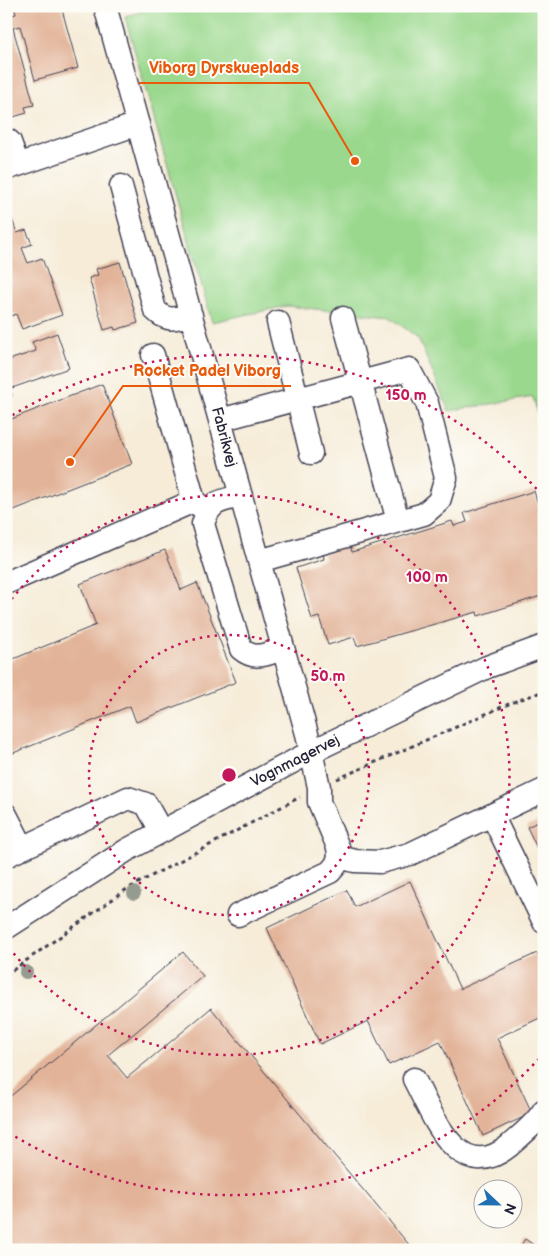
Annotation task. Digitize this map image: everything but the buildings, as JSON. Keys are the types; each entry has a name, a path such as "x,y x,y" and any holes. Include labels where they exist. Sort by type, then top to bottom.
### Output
{"street":[{"name":"Fabrikvej","path":"105,6 311,752 319,786 319,802 338,847 339,857"},
{"path":"6,139 10,142 12,167 138,124"},
{"path":"120,186 155,310 163,318 172,320 191,315"},
{"path":"343,318 398,522"},
{"path":"278,322 310,452"},
{"path":"153,355 201,506 203,524 241,649 248,654 258,657 283,648"},
{"path":"220,420 409,369 428,403 446,478 439,501 424,514 259,561"},
{"path":"6,583 201,506 241,496"},
{"name":"Vognmagervej","path":"6,928 127,850 311,752 487,667 544,646"},
{"path":"238,915 330,872 336,865 339,857 354,861 380,862 410,854 544,790"},
{"path":"6,815 14,852 128,798 146,804 161,831"},
{"path":"492,815 544,922"},
{"path":"414,1079 452,1146 465,1156 480,1158 499,1153 522,1135 544,1110"}],"path":[{"path":"6,976 126,889 319,786 511,702 544,691"}],"green space":[{"path":"158,6 544,6 544,437 533,397 449,411 418,338 390,317 287,306 212,322 125,17"}],"place":[{"name":"Viborg Dyrskueplads","path":"355,161"},
{"name":"Rocket Padel Viborg","path":"70,462"}]}
